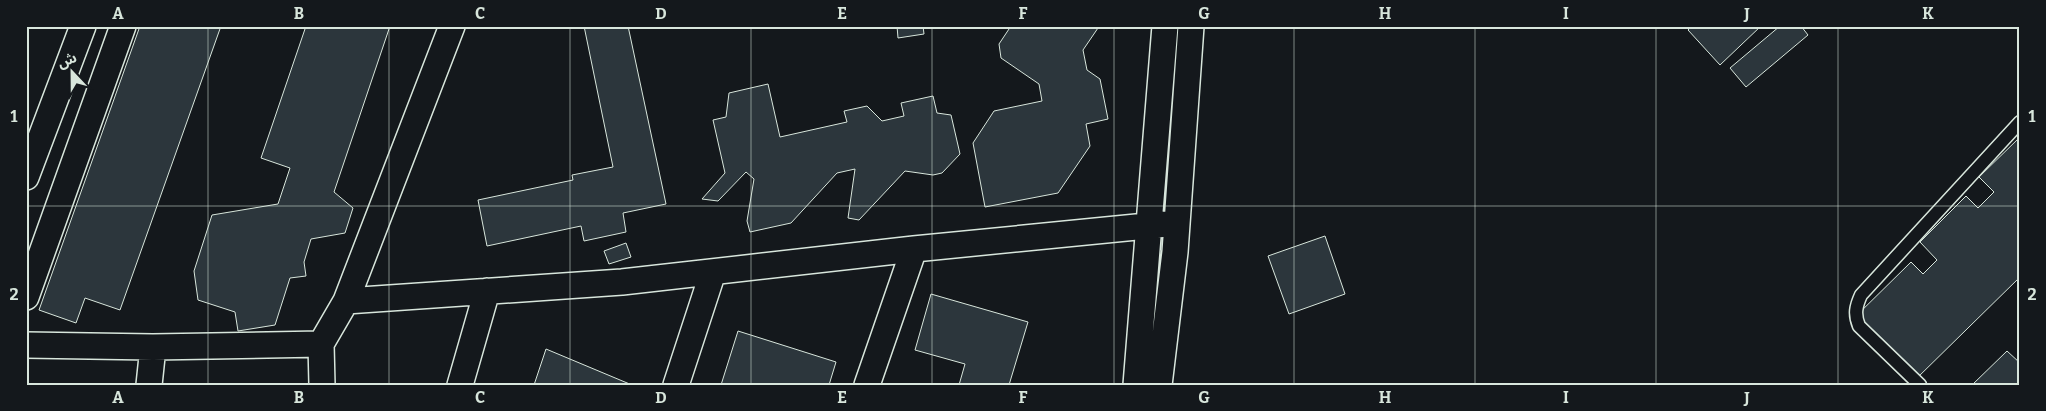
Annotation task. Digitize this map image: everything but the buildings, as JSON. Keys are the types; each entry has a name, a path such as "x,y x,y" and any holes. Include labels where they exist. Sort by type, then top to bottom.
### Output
{"street":[{"path":"26,177 83,26"},
{"path":"26,297 123,26"},
{"path":"322,385 321,344 346,300 452,26"},
{"path":"1136,385 1165,26"},
{"path":"1159,385 1177,223 1191,26"},
{"path":"346,300 622,282 914,249 1177,223"},
{"path":"867,385 914,249"},
{"path":"676,385 713,272"},
{"path":"460,385 487,291"},
{"path":"26,345 153,347 321,344"},
{"path":"149,385 153,347"}],"lane":[{"path":"1920,385 1859,326 1855,317 1856,306 1861,295 2020,122"}]}
